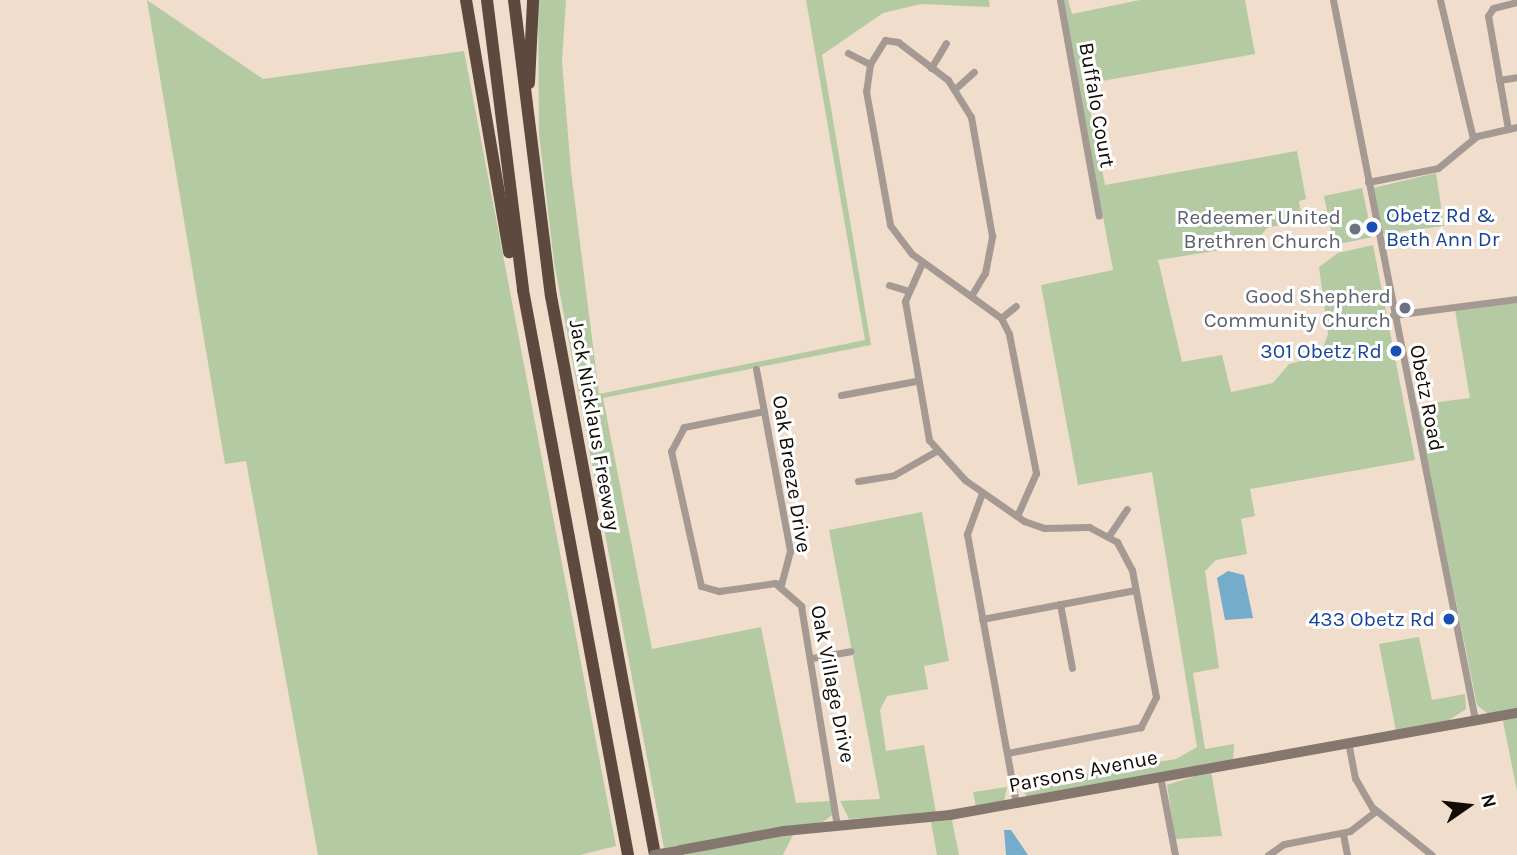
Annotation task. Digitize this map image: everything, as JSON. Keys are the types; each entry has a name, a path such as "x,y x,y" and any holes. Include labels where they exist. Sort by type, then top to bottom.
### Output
{"highway":[{"path":"466,0 492,151 537,371 628,855"},
{"path":"475,0 492,151"},
{"path":"487,0 505,168 537,371"},
{"name":"Jack Nicklaus Freeway","path":"514,0 531,156 654,855"},
{"path":"531,156 533,0"}],"street":[{"name":"Buffalo Court","path":"1060,0 1099,216"},
{"name":"Obetz Road","path":"1333,0 1475,720"},
{"path":"1440,0 1473,138"},
{"path":"1508,129 1490,11 1517,2"},
{"path":"971,296 985,273 992,236 971,117 956,88 898,42 883,41 870,64 867,104 890,225 922,262 1001,318 1014,348 1036,473 1017,516"},
{"path":"932,68 946,43"},
{"path":"848,53 870,64"},
{"path":"956,88 974,72"},
{"path":"1499,80 1517,77"},
{"path":"1368,182 1438,168 1473,138 1517,127"},
{"path":"922,262 905,290 916,381 936,451 982,493 1034,526 1089,527 1110,534 1129,560 1156,697 1150,719 1130,730 1007,753"},
{"path":"890,285 905,290"},
{"path":"1393,315 1517,299"},
{"path":"1001,318 1016,306"},
{"name":"Oak Breeze Drive","path":"756,369 790,551 781,584"},
{"path":"841,394 916,381"},
{"path":"764,411 688,426 674,436 671,451 697,581 719,591 781,584"},
{"path":"858,481 894,475 936,451"},
{"path":"982,493 967,534 1016,803"},
{"path":"1110,534 1127,509"},
{"name":"Oak Village Drive","path":"781,584 801,606 812,658 838,826"},
{"path":"982,619 1135,590"},
{"path":"1059,604 1072,668"},
{"path":"812,658 850,651"},
{"name":"Parsons Avenue","path":"654,855 838,826 1016,803 1517,713"},
{"path":"1348,742 1355,778 1376,811 1432,855"},
{"path":"1160,776 1175,855"},
{"path":"1268,855 1284,844 1343,834 1376,811"},
{"path":"1343,834 1347,855"}],"green space":[{"path":"147,0 263,79 464,51 616,846 580,855 318,855 246,461 225,464"},
{"path":"538,0 566,0 562,62 571,171 599,394 865,340 806,0 989,0 990,7 921,4 883,13 822,55 871,345 603,398 652,649 761,627 796,803 831,801 832,815 822,823 664,848 554,262 539,134"},
{"path":"1062,0 1068,0 1072,14 1140,0 1245,0 1255,54 1085,84 1105,185 1297,151 1306,199 1299,201 1302,220 1267,228 1253,245 1158,260 1182,362 1222,355 1231,392 1273,383 1289,364 1320,356 1328,334 1319,267 1338,253 1373,245 1415,460 1250,489 1255,516 1241,519 1247,554 1216,560 1205,571 1219,668 1193,673 1205,749 1234,744 1233,760 1028,798 1018,785 1176,759 1197,747 1152,472 1078,485 1041,285 1113,270"},
{"path":"1436,173 1444,226 1382,234 1373,188"},
{"path":"1362,188 1372,237 1334,245 1324,196"},
{"path":"1517,302 1517,709 1488,714 1477,705 1416,405 1470,398 1455,310"},
{"path":"922,512 949,661 924,666 928,689 887,696 880,710 886,751 924,745 936,813 849,819 840,801 880,799 829,530"},
{"path":"1419,637 1432,700 1465,694 1466,709 1446,722 1396,731 1379,644"},
{"path":"1517,718 1517,791 1503,721"},
{"path":"1211,771 1222,836 1175,839 1167,785"},
{"path":"1007,787 1004,802 976,807 973,792"},
{"path":"952,820 959,855 937,855 931,822"},
{"path":"794,833 783,855 684,855 718,847"}],"water":[{"path":"1228,571 1244,575 1253,618 1225,620 1217,578"},
{"path":"1004,830 1011,830 1028,855 1006,855"}],"place":[{"name":"Obetz Rd & Beth Ann Dr","path":"1372,227"},
{"name":"Redeemer United Brethren Church","path":"1355,229"},
{"name":"Good Shepherd Community Church","path":"1405,308"},
{"name":"301 Obetz Rd","path":"1396,351"},
{"name":"433 Obetz Rd","path":"1449,619"}]}
